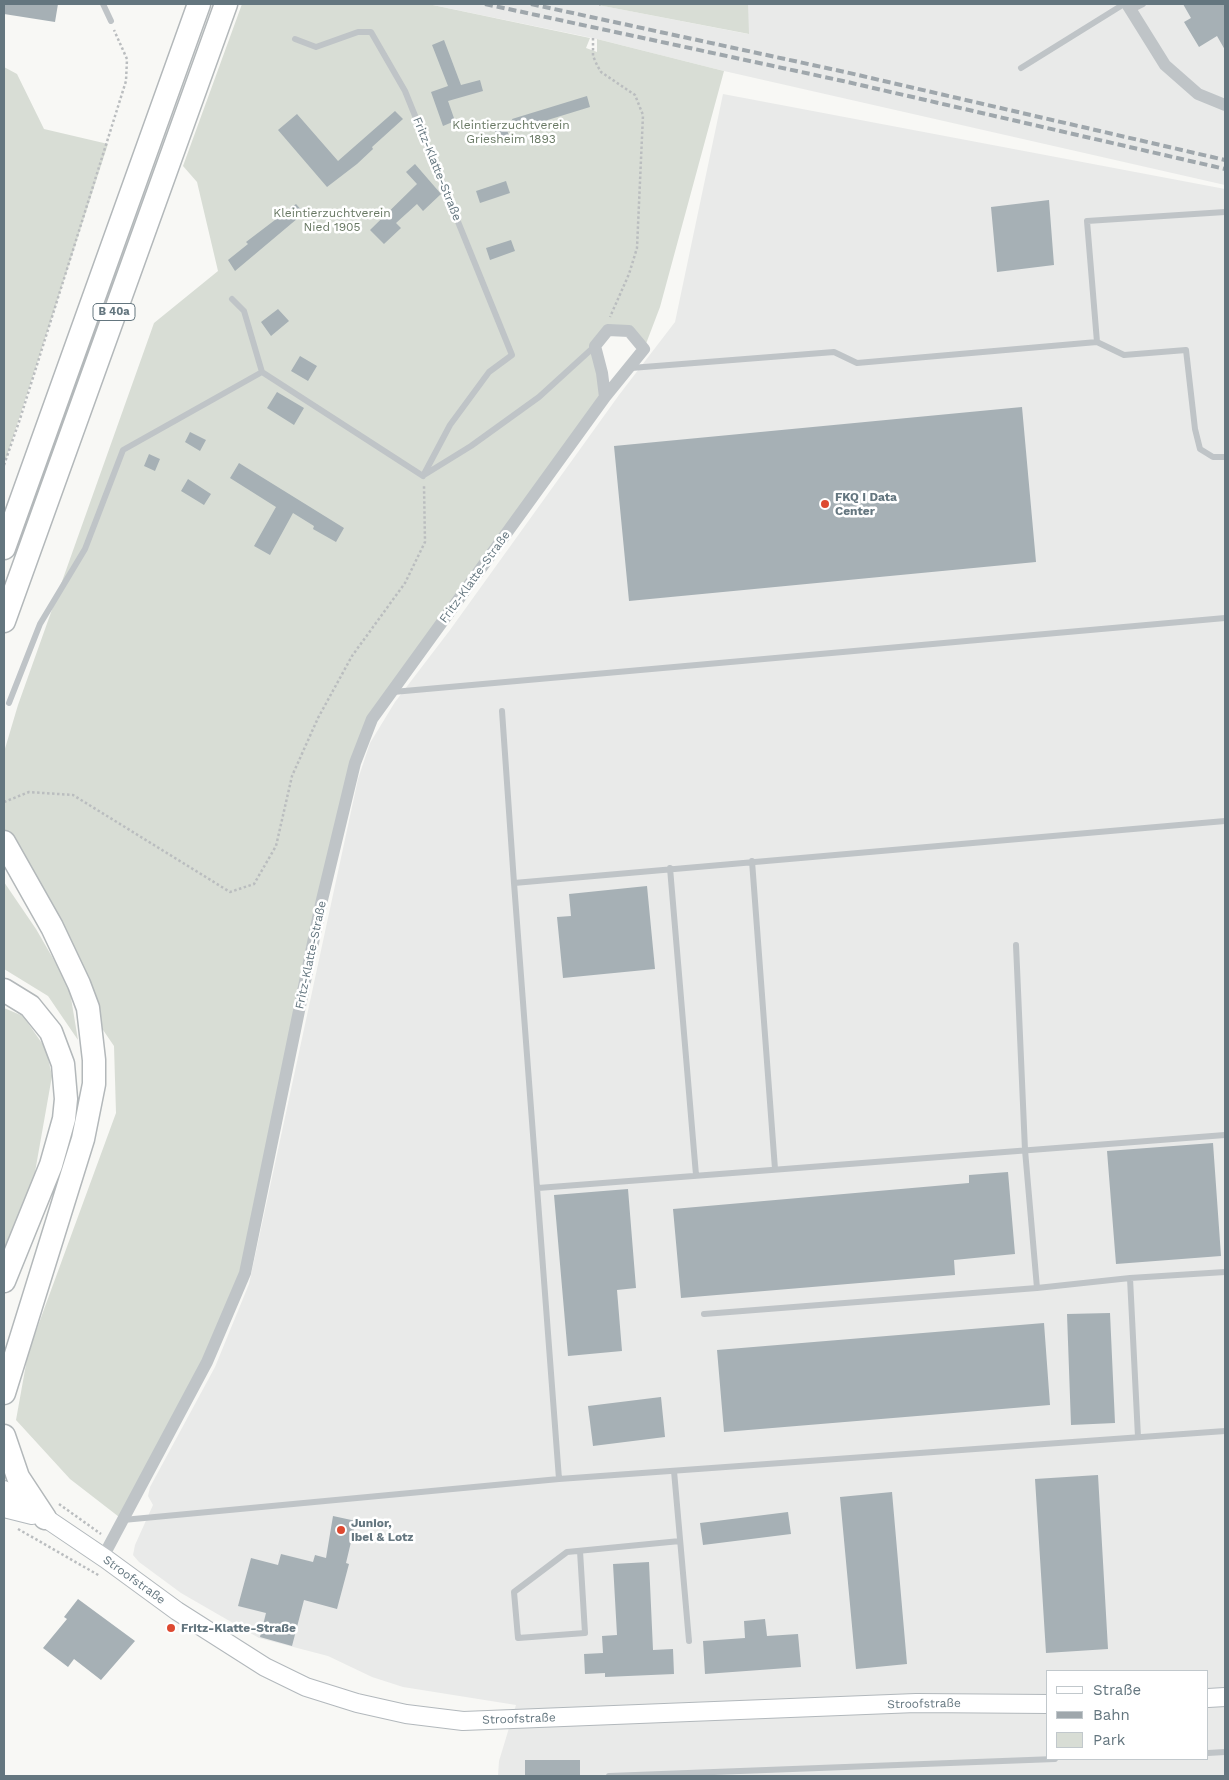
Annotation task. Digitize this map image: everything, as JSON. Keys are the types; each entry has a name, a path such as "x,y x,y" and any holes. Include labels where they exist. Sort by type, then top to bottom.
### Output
{"highway":[{"name":"B 40a","path":"4,548 199,4"},
{"name":"B 40a","path":"4,621 226,4"},
{"path":"4,842 52,927 80,984 88,1008 94,1060 94,1084 83,1140 4,1393"},
{"path":"4,990 30,1006 51,1032 63,1064 66,1099 62,1127 51,1165 4,1281"},
{"path":"4,1436 18,1477 52,1511"}],"street":[{"path":"1127,6 1165,65 1198,94 1225,105"},
{"path":"605,397 595,346 608,330"},
{"name":"Fritz-Klatte-Straße","path":"103,1557 208,1362 245,1273 321,904 355,763 372,719 605,397 631,368 644,349 628,331 608,330"},
{"name":"Stroofstraße","path":"4,1490 52,1511 103,1557 177,1612 265,1667 306,1687 357,1703 406,1714 463,1721 916,1703 1046,1704"},
{"name":"Stroofstraße","path":"4,1508 52,1511"},
{"path":"1209,1698 1225,1697"}],"lane":[{"path":"103,4 111,21"},
{"path":"1021,68 1127,6 1143,4"},
{"name":"Fritz-Klatte-Straße","path":"295,39 316,47 358,32 372,32 406,91 512,355 489,372 450,425 423,476"},
{"path":"1097,342 1088,221 1225,212"},
{"path":"232,299 244,311 262,372 423,476 471,446 539,397 595,346"},
{"path":"631,368 834,352 857,363 1097,342 1124,355 1186,350 1195,429 1200,449 1213,457 1225,457"},
{"path":"9,703 40,624 84,549 123,450 262,372"},
{"path":"393,692 1225,618"},
{"path":"502,711 559,1479"},
{"path":"514,883 1225,821"},
{"path":"752,861 775,1169"},
{"path":"670,868 696,1175"},
{"path":"1016,945 1025,1150 1036,1288"},
{"path":"538,1188 1225,1134"},
{"path":"704,1314 1036,1288 1130,1278 1225,1272"},
{"path":"1130,1278 1138,1437"},
{"path":"123,1520 559,1479 1225,1431"},
{"path":"674,1471 689,1641"},
{"path":"580,1550 585,1633 518,1638 514,1592 567,1552 580,1550 680,1541"},
{"path":"1209,1753 1225,1752"},
{"path":"609,1776 1046,1759"}],"path":[{"path":"4,465 126,82 127,59 111,21"},
{"path":"593,38 593,56 596,66 636,95 643,115 637,248 629,274 610,313 608,330"},
{"path":"4,802 29,792 73,795 230,892 254,884 276,846 292,776 318,718 352,656 405,583 425,542 423,476"},
{"path":"52,1511 111,1541"},
{"path":"10,1525 107,1580"}],"shaded area":[{"path":"428,4 593,4 748,34 748,4 1225,4 1225,185 724,71 597,39"},
{"path":"723,94 1225,189 1225,1776 498,1776 499,1761 516,1705 403,1687 372,1677 328,1656 259,1638 181,1593 139,1562 133,1555 135,1545 153,1505 148,1496 150,1487 215,1367 249,1284 358,779 370,743 395,702 450,630 619,395 675,322"}],"green space":[{"path":"242,4 428,4 590,38 586,48 597,52 597,39 724,71 660,307 644,349 628,331 608,330 595,346 605,397 393,692 355,763 245,1273 123,1520 70,1479 16,1420 28,1353 116,1113 114,1046 88,1008 4,842 4,752 18,705 154,323 218,271 197,182 183,166"},
{"path":"593,4 748,4 749,34 603,6"},
{"path":"4,67 17,74 44,129 108,144 4,465"},
{"path":"4,882 36,929 69,986 78,1040 48,996 4,969"},
{"path":"4,1008 23,1016 46,1049 52,1076 32,1189 4,1249"}],"building":[{"path":"4,4 58,4 55,22 4,14"},
{"path":"1183,4 1225,4 1225,50 1217,36 1199,47 1184,22 1191,18"},
{"path":"444,40 461,85 480,80 483,91 448,101 455,121 443,126 431,92 448,86 432,45"},
{"path":"587,96 590,107 515,130 512,119"},
{"path":"395,111 403,119 372,147 373,149 357,164 327,187 278,130 297,114 338,161"},
{"path":"506,126 510,140 499,143 495,130"},
{"path":"415,164 441,194 423,211 417,204 396,223 401,228 384,244 370,230 417,184 406,172"},
{"path":"506,181 510,193 480,203 476,191"},
{"path":"1049,200 1054,265 997,272 991,207"},
{"path":"296,204 304,213 235,271 228,260 248,244 246,242"},
{"path":"511,240 515,251 490,260 486,248"},
{"path":"278,309 289,321 271,336 261,322"},
{"path":"300,356 317,366 308,381 291,371"},
{"path":"277,392 304,408 294,425 267,408"},
{"name":"FKQ I Data Center","path":"1022,407 1036,562 629,601 614,446"},
{"path":"190,432 206,440 200,451 185,442"},
{"path":"149,454 160,459 155,471 144,466"},
{"path":"239,463 344,528 336,542 313,529 314,526 293,513 270,555 254,546 276,507 230,478"},
{"path":"188,479 211,494 204,505 181,491"},
{"path":"647,886 655,969 563,978 557,917 571,916 569,894"},
{"path":"1213,1143 1221,1256 1116,1264 1107,1151"},
{"path":"1008,1172 1015,1254 954,1260 955,1275 681,1298 673,1209 969,1183 969,1175"},
{"path":"628,1189 636,1288 617,1290 622,1351 568,1356 554,1195"},
{"path":"1110,1313 1115,1423 1071,1425 1067,1314"},
{"path":"1044,1323 1050,1405 724,1432 717,1350"},
{"path":"661,1397 665,1437 593,1446 588,1406"},
{"path":"1098,1475 1108,1649 1046,1653 1035,1479"},
{"path":"892,1492 907,1664 856,1669 840,1497"},
{"path":"788,1512 791,1534 703,1545 700,1523"},
{"path":"333,1516 356,1521 346,1563 349,1564 337,1609 304,1600 292,1646 260,1637 266,1613 238,1606 251,1558 278,1565 281,1554 313,1562 315,1555 326,1558"},
{"path":"649,1562 653,1650 673,1649 674,1674 605,1677 605,1673 585,1674 584,1654 603,1653 602,1636 617,1635 613,1564"},
{"path":"78,1599 135,1641 101,1680 74,1659 68,1667 43,1648 67,1619 64,1617"},
{"path":"765,1619 767,1636 798,1634 801,1667 705,1674 703,1641 745,1638 744,1621"},
{"path":"525,1760 580,1760 580,1776 525,1776"}],"railway":[{"path":"485,4 843,81 1225,169"},
{"path":"531,4 845,72 1225,160"}],"place":[{"name":"FKQ I Data Center","path":"825,504"},
{"name":"Junior, Ibel & Lotz","path":"341,1530"},
{"name":"Fritz-Klatte-Straße","path":"171,1628"}],"park label":[{"name":"Kleintierzuchtverein Griesheim 1893","path":"511,132"},
{"name":"Kleintierzuchtverein Nied 1905","path":"332,220"}]}
